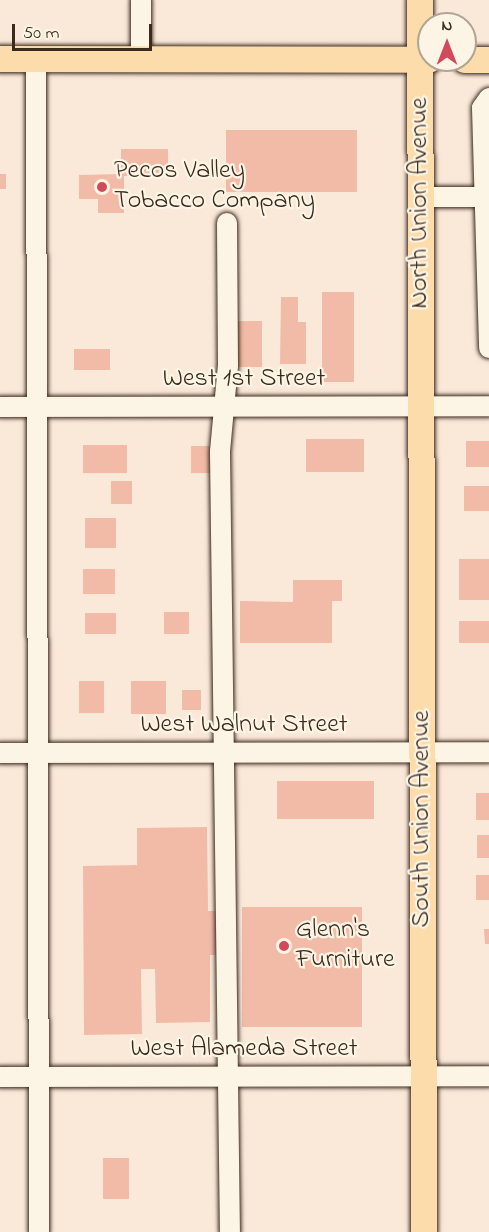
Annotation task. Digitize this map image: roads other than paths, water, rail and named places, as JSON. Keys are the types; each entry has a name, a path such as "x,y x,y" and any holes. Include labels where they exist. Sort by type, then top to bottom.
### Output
{"main road":[{"path":"0,59 417,60"},
{"name":"North Union Avenue","path":"421,406 421,197 425,72"},
{"name":"South Union Avenue","path":"421,406 424,1232"}],"street":[{"path":"141,0 141,59"},
{"path":"36,59 39,1232"},
{"path":"489,98 482,108 487,197 489,348"},
{"path":"421,197 487,197"},
{"path":"227,223 228,365 222,407 226,1077 230,1232"},
{"name":"West 1st Street","path":"0,407 489,406"},
{"name":"West Walnut Street","path":"0,753 489,752"},
{"name":"West Alameda Street","path":"0,1077 489,1076"}],"place":[{"name":"Pecos Valley Tobacco Company","path":"102,187"},
{"name":"Glenn's Furniture","path":"284,946"}]}
